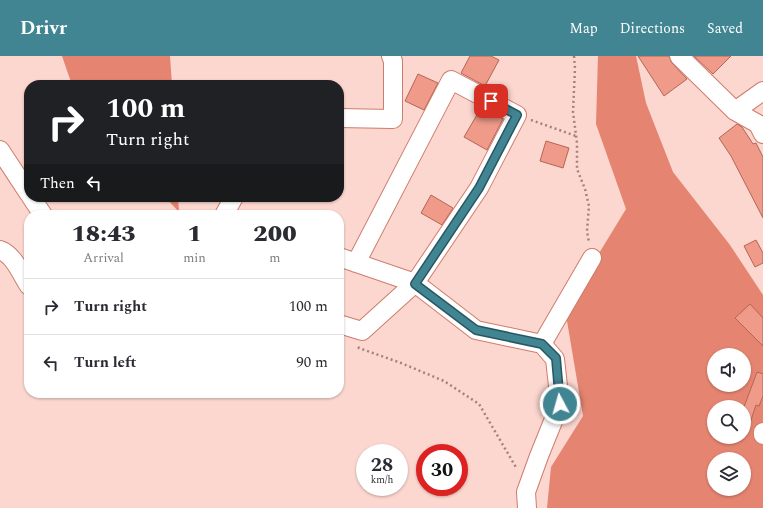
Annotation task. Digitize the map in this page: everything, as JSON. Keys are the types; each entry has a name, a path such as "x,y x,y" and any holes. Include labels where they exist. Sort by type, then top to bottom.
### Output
{"street":[{"path":"344,118 393,120 394,61 391,56"},
{"path":"679,56 735,111 758,124 763,134"},
{"path":"344,326 362,330 415,284 479,188 517,115 451,80 356,263"},
{"path":"735,111 763,90"},
{"path":"0,150 24,186"},
{"path":"0,250 11,257 24,278"},
{"path":"542,344 592,258"},
{"path":"344,259 415,284 476,330 542,344 556,358 560,404 526,492 527,508"}],"path":[{"path":"574,56 575,68 573,112 576,136 577,169 585,189 589,206 587,231 592,258"},
{"path":"517,115 576,136"},
{"path":"344,328 359,348 401,363 444,381 479,404 528,487"}],"shaded area":[{"path":"62,56 170,56 172,80 70,80"},
{"path":"598,56 636,56 646,103 673,172 730,245 763,295 763,508 547,508 551,467 583,416 565,309 626,209 596,124"},
{"path":"170,202 178,202 179,210"}],"building":[{"path":"470,56 491,56 499,60 485,86 461,73"},
{"path":"638,56 669,56 672,63 687,79 664,96"},
{"path":"694,56 731,56 713,74"},
{"path":"418,74 438,83 424,110 405,101"},
{"path":"481,108 503,119 487,150 464,137"},
{"path":"737,124 742,127 753,144 756,143 763,157 763,218 731,156 719,138"},
{"path":"546,141 569,148 563,168 540,161"},
{"path":"431,195 453,208 442,225 421,213"},
{"path":"756,240 763,253 763,263 755,267 744,246"},
{"path":"750,304 763,318 763,346 735,318"},
{"path":"757,372 763,374 763,396 759,406 756,405 751,420 751,400 747,400 750,392 751,392"}],"route":[{"path":"491,101 517,115 479,188 415,284 476,330 542,344 556,358 560,404"}]}
